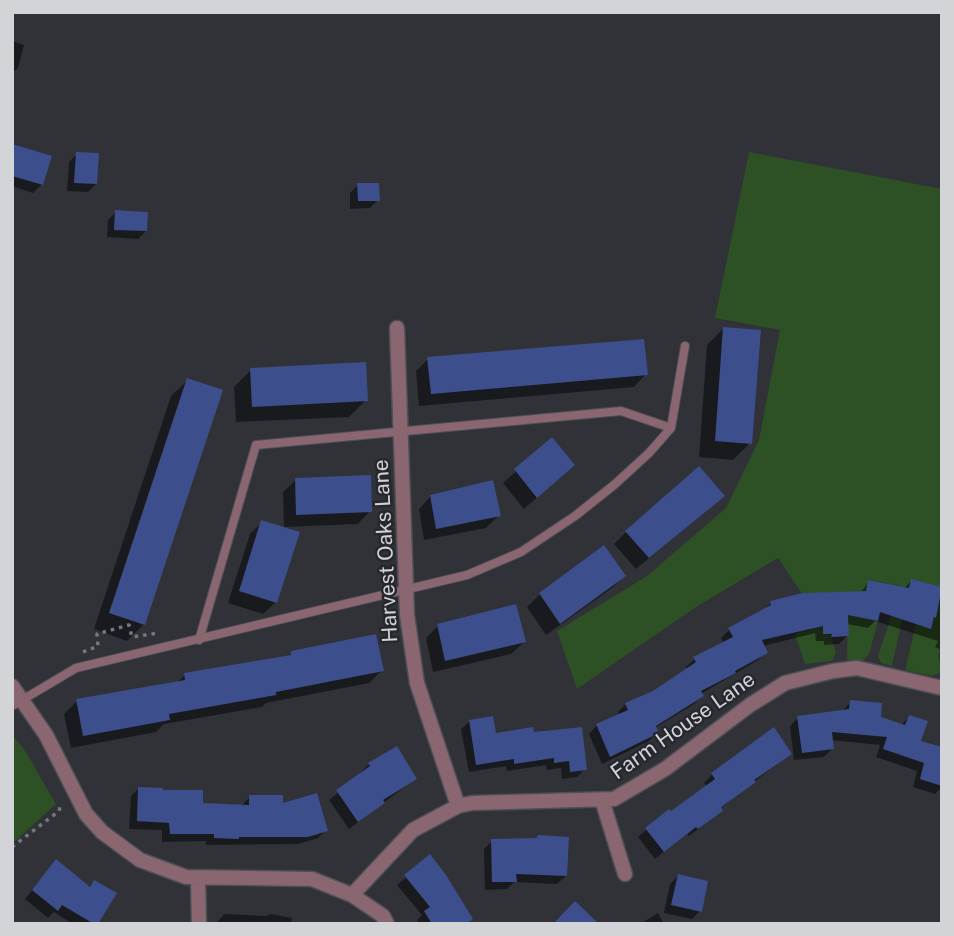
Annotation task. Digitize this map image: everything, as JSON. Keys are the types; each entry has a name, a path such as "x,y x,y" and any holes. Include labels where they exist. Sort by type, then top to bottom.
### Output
{"street":[{"name":"Harvest Oaks Lane","path":"397,328 405,589 417,683 458,806"},
{"name":"Farm House Lane","path":"352,895 413,830 458,806 472,803 614,799 665,769 750,705 785,683 857,668 942,688"},
{"path":"12,686 17,703 46,735 86,814 102,832 140,860 186,877 312,879 352,895 383,916 387,924"},
{"path":"602,800 625,874"},
{"path":"198,878 199,924"}],"lane":[{"path":"17,703 76,668 467,575 521,552 576,516 614,485 649,453 671,428 685,346"},
{"path":"200,640 256,445 621,411 671,428"}],"path":[{"path":"72,656 98,646 97,634 129,625 132,637 159,633"},
{"path":"12,847 59,811 60,807"}],"green space":[{"path":"749,152 942,189 942,587 911,580 892,666 881,663 878,656 901,586 869,580 878,621 869,654 863,661 847,660 848,592 822,593 823,633 831,637 836,652 832,661 805,664 795,634 813,629 802,594 778,558 696,607 577,689 557,631 647,576 726,508 759,440 780,330 715,318"},
{"path":"942,595 942,640 938,655 942,672 932,676 905,670 916,624 931,628"},
{"path":"12,735 24,749 56,804 12,844"}],"building":[{"path":"12,144 52,156 43,185 12,176"},
{"path":"76,152 99,153 97,184 74,183"},
{"path":"357,183 379,183 380,201 358,201"},
{"path":"115,210 148,212 147,231 114,230"},
{"path":"723,327 761,330 752,444 715,441"},
{"path":"644,339 648,375 431,394 427,357"},
{"path":"366,362 368,401 252,407 250,368"},
{"path":"187,378 223,390 145,625 109,613"},
{"path":"552,437 575,465 537,498 514,469"},
{"path":"699,466 725,496 649,558 625,531"},
{"path":"371,475 372,512 296,515 295,478"},
{"path":"493,480 501,516 436,529 430,495"},
{"path":"261,520 300,532 277,603 239,591"},
{"path":"604,545 626,576 560,624 539,593"},
{"path":"911,579 942,587 931,629 880,612 878,621 848,615 849,636 831,637 832,634 823,634 823,626 762,640 768,653 701,691 704,696 656,726 659,733 610,757 596,724 628,710 625,703 653,691 696,662 693,657 733,637 728,628 771,605 770,601 803,593 866,591 868,580 909,588"},
{"path":"516,604 526,642 445,661 437,624"},
{"path":"376,634 384,671 276,692 276,695 169,714 170,720 83,736 76,699 185,680 184,673 291,655 291,651"},
{"path":"850,700 882,703 881,717 905,725 909,715 928,721 921,741 942,747 942,786 920,779 924,763 883,749 887,737 832,732 834,749 802,753 797,716 849,709"},
{"path":"493,716 496,733 533,727 534,732 582,727 587,770 570,772 569,761 554,763 554,758 514,764 514,759 476,765 469,720"},
{"path":"774,727 792,754 721,807 723,811 698,829 696,827 664,852 645,828 715,779 711,773"},
{"path":"397,746 417,779 383,800 385,803 358,822 336,790 370,766 368,763"},
{"path":"138,787 203,790 203,803 249,805 249,795 283,795 283,803 317,793 328,831 308,837 239,839 214,838 214,834 170,834 169,823 137,821"},
{"path":"538,835 569,837 567,876 516,874 517,882 492,882 491,839 537,838"},
{"path":"430,854 473,919 466,924 432,924 424,911 430,907 404,875"},
{"path":"56,859 90,887 94,880 117,893 98,924 62,905 58,911 32,890"},
{"path":"678,874 708,881 702,912 671,905"},
{"path":"575,901 599,924 553,924"}]}
